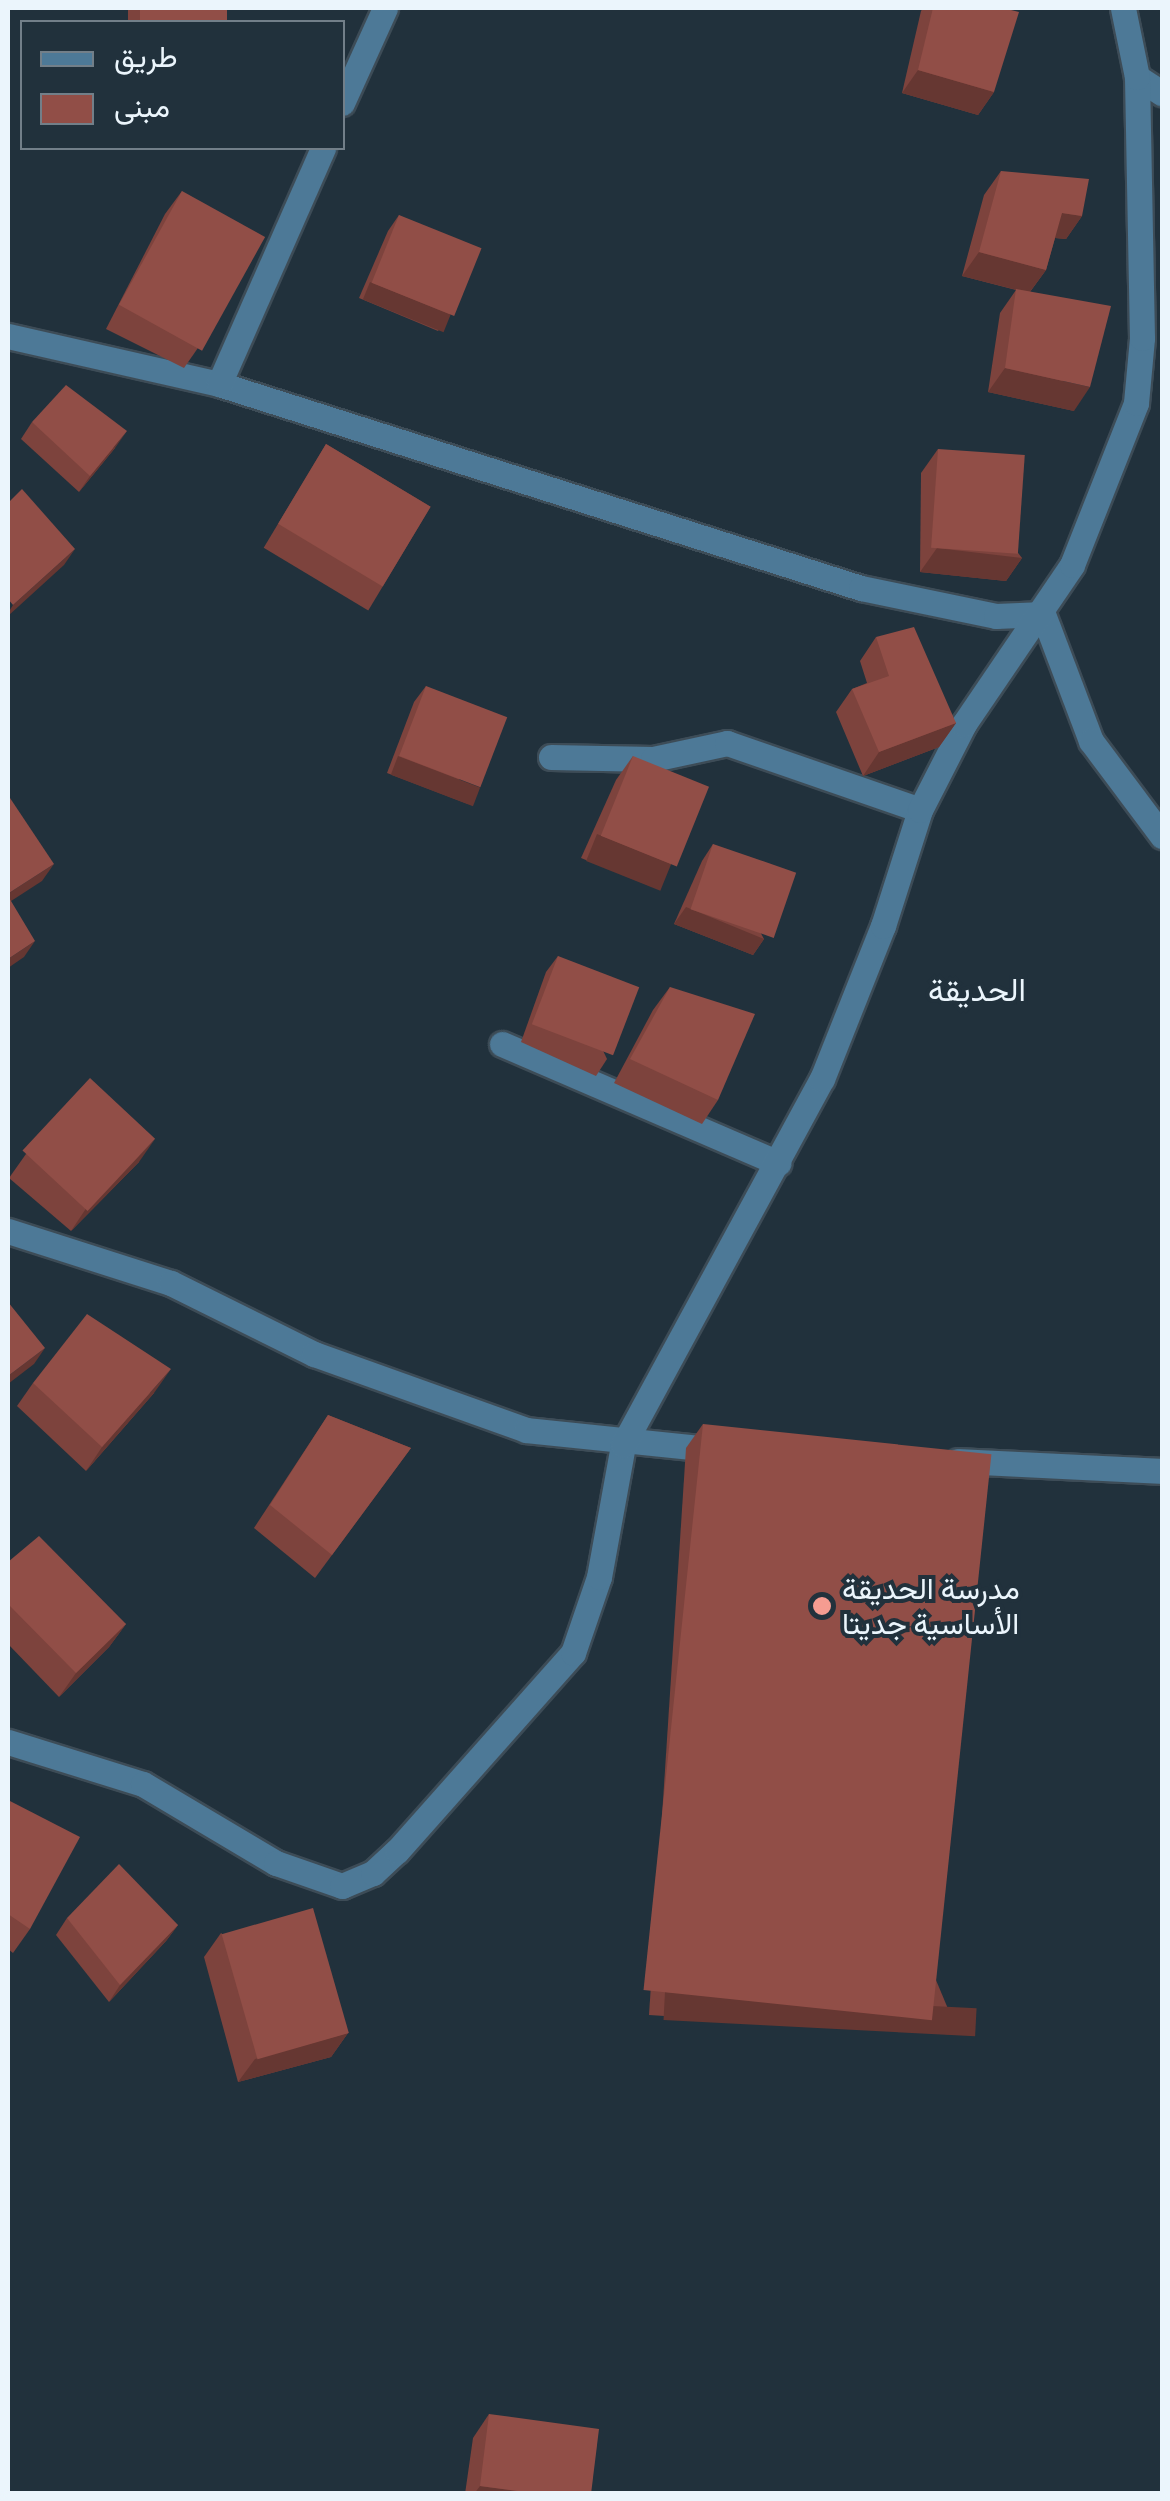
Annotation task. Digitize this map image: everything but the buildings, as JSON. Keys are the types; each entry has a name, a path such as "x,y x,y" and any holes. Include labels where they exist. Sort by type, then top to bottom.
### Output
{"street":[{"path":"345,96 385,8"},
{"path":"8,1742 143,1784 276,1863 342,1886 373,1873 573,1652 599,1577 624,1445 822,1080 883,926 920,810 964,724 1044,614 1101,500 1136,403 1142,338 1137,77 1123,8"},
{"path":"1137,77 1162,93"},
{"path":"219,384 322,150"},
{"path":"8,336 219,384 860,588 996,616 1044,614"},
{"path":"1044,614 1091,741 1162,836"},
{"path":"551,757 653,759 727,743 920,810"},
{"path":"502,1044 778,1164"},
{"path":"8,1232 171,1282 314,1354 526,1430 624,1445 742,1451"},
{"path":"928,1460 1162,1471"},
{"path":"974,1462 974,1498"}],"place":[{"name":"مدرسة الحديقة الأساسية جديتا","path":"822,1606"}],"district":[{"name":"الحديقة","path":"977,990"}]}
